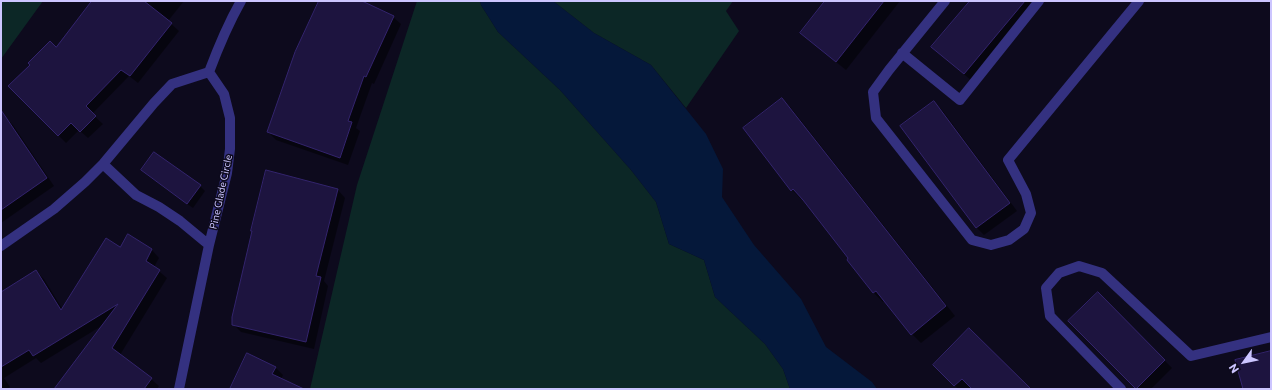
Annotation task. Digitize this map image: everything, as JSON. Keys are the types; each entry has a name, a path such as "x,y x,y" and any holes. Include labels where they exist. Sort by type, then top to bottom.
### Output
{"street":[{"path":"1,246 54,209 85,182 103,164 154,103 172,84 209,72 220,42 241,1"},
{"path":"945,1 873,92 876,118 972,240 991,245 1010,240 1024,229 1031,213 1026,194 1008,160 1139,1"},
{"path":"902,54 960,100 1039,1"},
{"name":"Pine Glade Circle","path":"179,389 209,245 227,173 230,149 230,118 224,94 209,72"},
{"name":"Pine Glade Circle","path":"103,164 136,195 169,214 209,245"},
{"path":"1121,389 1050,316 1046,288 1059,273 1079,266 1102,273 1191,356 1271,337"}],"green space":[{"path":"1,1 43,1 1,59"},
{"path":"417,1 480,1 498,32 560,90 631,170 656,202 669,244 704,260 715,297 765,344 783,369 790,389 310,389 357,185"},
{"path":"553,1 733,1 726,11 739,31 686,108 651,65 594,33"}],"water":[{"path":"480,1 553,1 594,33 651,65 706,134 723,169 722,197 754,245 801,299 826,347 872,382 877,389 790,389 783,369 765,344 715,297 704,260 669,244 656,202 631,170 560,90 498,32"}],"building":[{"path":"92,1 144,1 172,23 130,76 121,70 86,106 96,116 80,132 71,123 58,136 8,86 30,65 28,63 50,41 56,47"},
{"path":"319,1 362,1 394,16 366,77 364,76 348,121 352,122 340,158 267,132 295,52"},
{"path":"825,1 884,1 836,62 800,33"},
{"path":"970,1 1025,1 964,74 931,47"},
{"path":"782,98 946,306 911,335 876,291 873,293 803,200 793,189 791,191 743,128"},
{"path":"934,101 1010,203 976,228 900,126"},
{"path":"1,110 47,178 1,210"},
{"path":"154,152 201,185 187,204 141,170"},
{"path":"266,170 338,189 316,276 321,277 306,342 232,325 232,317"},
{"path":"128,234 152,249 146,261 160,270 112,348 152,378 144,389 54,389 118,304 33,356 29,350 1,367 1,292 36,270 61,310 106,238 120,247"},
{"path":"1098,292 1165,360 1136,389 1068,321"},
{"path":"969,328 1031,389 972,389 962,379 954,386 933,365"},
{"path":"1271,351 1271,389 1243,389 1235,360"},
{"path":"247,353 276,367 272,374 304,389 230,389"}]}
